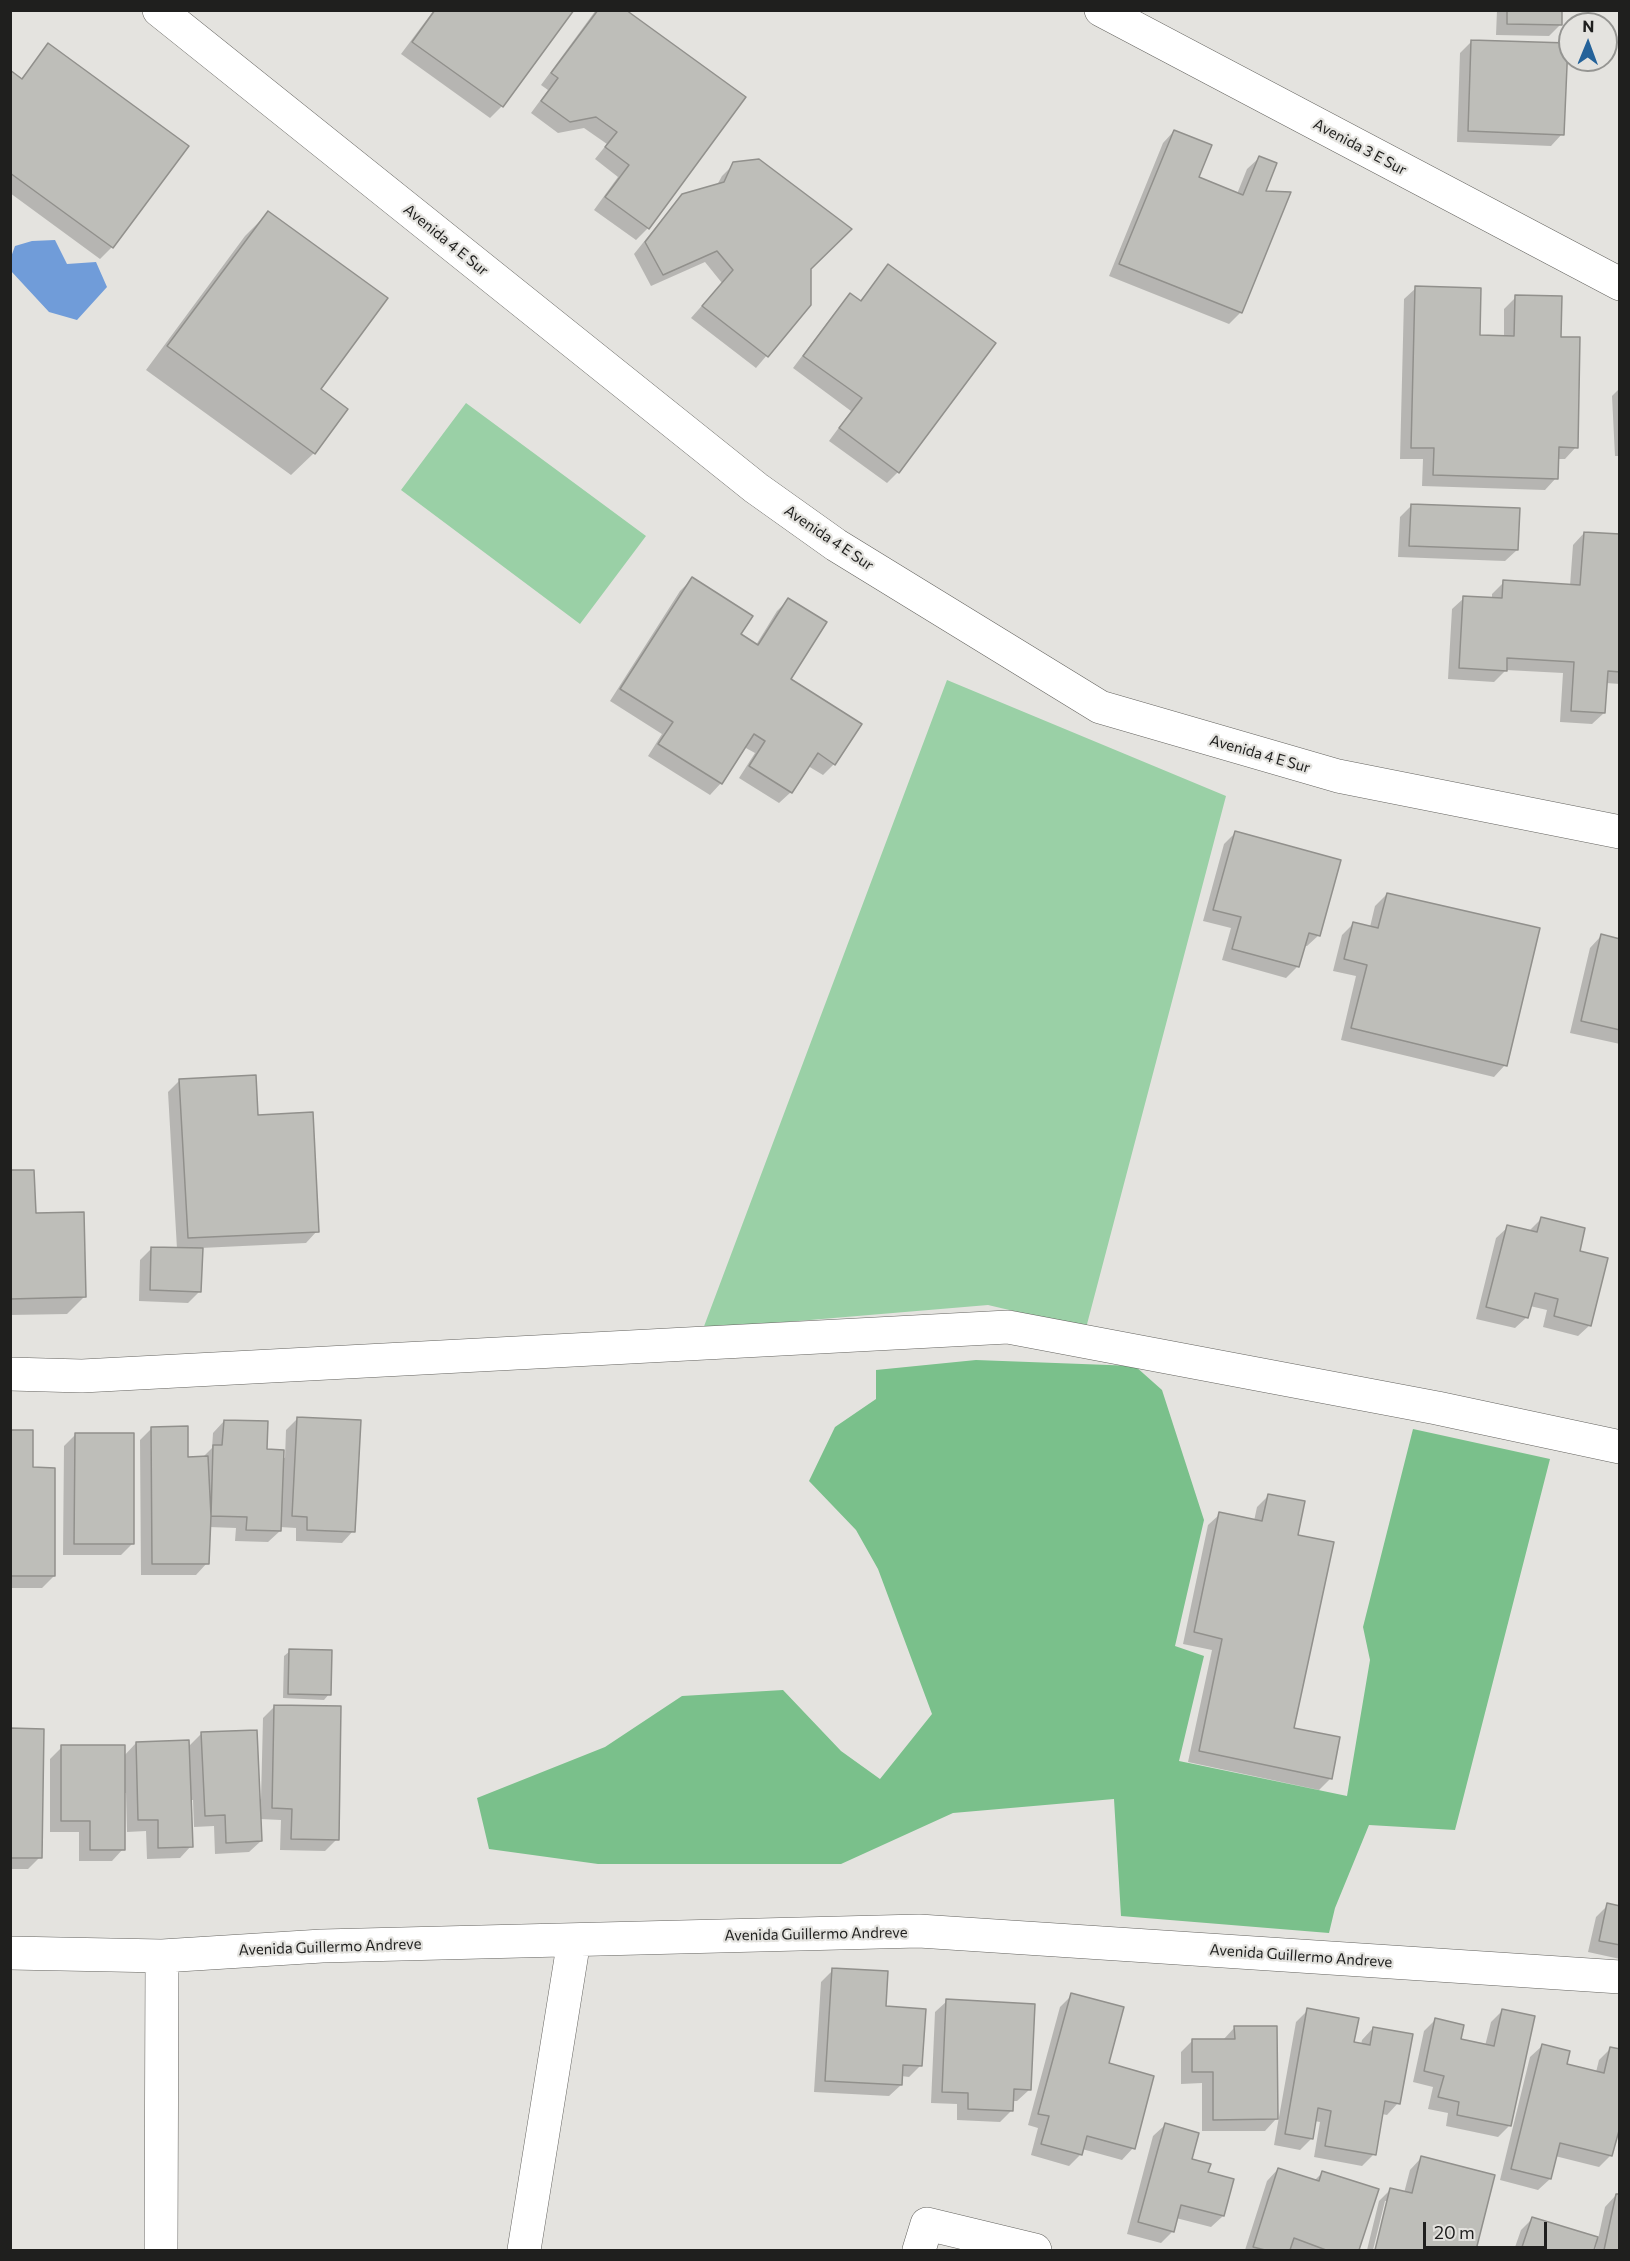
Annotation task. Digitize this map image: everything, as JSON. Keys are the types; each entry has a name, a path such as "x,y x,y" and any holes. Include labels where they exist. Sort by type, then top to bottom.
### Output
{"street":[{"name":"Avenida 4 E Sur","path":"159,10 756,488 836,545 1100,707 1338,776 1620,832"},
{"name":"Avenida 3 E Sur","path":"1101,10 1620,284"},
{"path":"10,1374 81,1376 1008,1327 1437,1408 1620,1447"},
{"name":"Avenida Guillermo Andreve","path":"10,1953 162,1956 322,1946 919,1931 1620,1977"},
{"path":"524,2250 574,1940"},
{"path":"162,1956 162,2250"},
{"path":"919,2250 927,2224 1035,2250"}],"green space":[{"path":"466,403 646,536 580,624 401,490"},
{"path":"947,680 1226,796 1086,1328 988,1305 703,1329"},
{"path":"976,1360 1135,1366 1162,1390 1204,1520 1175,1646 1204,1656 1179,1761 1347,1796 1370,1660 1363,1627 1413,1429 1550,1459 1455,1830 1369,1825 1335,1908 1329,1933 1121,1916 1114,1799 953,1813 841,1864 598,1864 489,1849 477,1798 605,1747 682,1696 783,1690 841,1751 880,1779 932,1714 878,1569 856,1530 809,1481 835,1427 876,1399 876,1370"}],"water":[{"path":"55,240 67,264 96,262 107,287 77,320 49,312 11,271 11,257 15,246 32,241"}],"building":[{"path":"435,10 574,10 503,107 412,42"},
{"path":"598,10 626,10 746,97 649,229 605,197 629,165 605,147 617,132 596,117 570,122 541,101 558,78 551,73"},
{"path":"1507,10 1562,10 1558,12 1558,25 1507,24"},
{"path":"1471,40 1558,43 1558,72 1567,72 1564,135 1468,131"},
{"path":"48,43 189,146 113,248 10,173 10,70 22,79"},
{"path":"1174,130 1212,145 1199,177 1243,195 1259,156 1277,163 1266,191 1291,192 1242,313 1119,264"},
{"path":"759,159 852,229 811,269 811,305 768,357 702,306 733,270 717,251 663,275 645,242 682,194 724,182 733,162"},
{"path":"268,211 388,298 321,389 348,409 315,454 167,346"},
{"path":"888,264 996,343 899,473 839,428 862,398 803,356 850,293 861,301"},
{"path":"1415,286 1481,288 1480,335 1514,336 1515,295 1562,296 1561,337 1580,337 1578,448 1559,447 1558,479 1433,475 1434,448 1411,448"},
{"path":"1411,504 1520,508 1518,550 1409,546"},
{"path":"1584,532 1620,534 1620,672 1608,671 1605,713 1571,711 1574,662 1507,658 1507,671 1459,668 1463,596 1502,598 1503,580 1580,585"},
{"path":"692,577 753,616 741,634 758,645 788,598 827,622 791,679 862,724 835,765 818,753 792,793 749,766 765,741 754,734 722,784 658,744 673,722 620,689"},
{"path":"1235,831 1341,860 1320,936 1309,933 1299,967 1232,949 1241,917 1213,910"},
{"path":"1387,893 1540,928 1507,1066 1351,1028 1367,965 1344,959 1353,922 1378,928"},
{"path":"1601,934 1620,939 1620,1030 1581,1021"},
{"path":"256,1075 258,1115 313,1112 319,1232 188,1238 179,1079"},
{"path":"10,1170 34,1170 36,1213 84,1212 86,1297 10,1299"},
{"path":"1541,1217 1585,1228 1580,1251 1608,1258 1591,1326 1554,1316 1558,1299 1535,1293 1528,1318 1486,1307 1507,1225 1537,1232"},
{"path":"151,1247 203,1248 201,1292 150,1290"},
{"path":"297,1417 361,1420 355,1532 307,1530 307,1517 292,1516"},
{"path":"224,1420 268,1421 267,1449 284,1450 281,1531 246,1530 247,1517 211,1516 213,1445 222,1445"},
{"path":"188,1426 188,1457 208,1456 211,1516 209,1564 152,1564 151,1427"},
{"path":"10,1430 33,1430 33,1467 55,1468 55,1576 10,1576"},
{"path":"75,1433 134,1433 134,1544 74,1544"},
{"path":"1268,1494 1305,1501 1298,1535 1334,1542 1294,1728 1340,1737 1332,1779 1199,1751 1222,1639 1194,1632 1219,1512 1262,1521"},
{"path":"289,1649 332,1650 331,1695 288,1694"},
{"path":"274,1705 341,1706 339,1840 291,1839 292,1809 272,1808"},
{"path":"10,1728 44,1729 42,1858 10,1858"},
{"path":"257,1730 262,1841 226,1843 225,1815 205,1816 201,1732"},
{"path":"189,1740 193,1847 158,1848 158,1820 138,1820 136,1742"},
{"path":"61,1745 125,1745 125,1850 90,1850 90,1821 61,1821"},
{"path":"1607,1903 1620,1906 1620,1945 1599,1941"},
{"path":"832,1968 888,1971 886,2006 926,2009 922,2066 903,2065 902,2085 825,2081"},
{"path":"1071,1993 1124,2007 1109,2063 1154,2076 1135,2149 1087,2136 1082,2155 1041,2144 1049,2116 1038,2114"},
{"path":"946,1999 1035,2004 1031,2090 1014,2089 1013,2111 968,2109 968,2093 942,2092"},
{"path":"1307,2008 1359,2018 1354,2042 1370,2045 1373,2027 1413,2034 1400,2104 1385,2101 1376,2155 1325,2146 1331,2111 1318,2108 1313,2139 1285,2134"},
{"path":"1502,2009 1535,2016 1511,2126 1457,2115 1459,2102 1438,2097 1444,2076 1424,2071 1435,2018 1464,2025 1461,2039 1494,2046"},
{"path":"1234,2026 1277,2026 1278,2119 1213,2120 1213,2072 1192,2072 1192,2039 1235,2039"},
{"path":"1542,2044 1570,2051 1567,2064 1604,2073 1610,2047 1620,2049 1620,2127 1612,2156 1560,2143 1551,2179 1511,2169"},
{"path":"1165,2123 1199,2133 1192,2159 1211,2164 1208,2172 1234,2179 1224,2216 1181,2205 1174,2232 1138,2222"},
{"path":"1421,2156 1495,2175 1476,2250 1375,2250 1390,2188 1412,2193"},
{"path":"1278,2168 1319,2181 1322,2171 1379,2189 1359,2250 1326,2250 1294,2238 1290,2250 1265,2250 1253,2247"},
{"path":"1616,2194 1620,2194 1620,2250 1604,2250"},
{"path":"1532,2217 1598,2237 1594,2250 1521,2250"}]}
